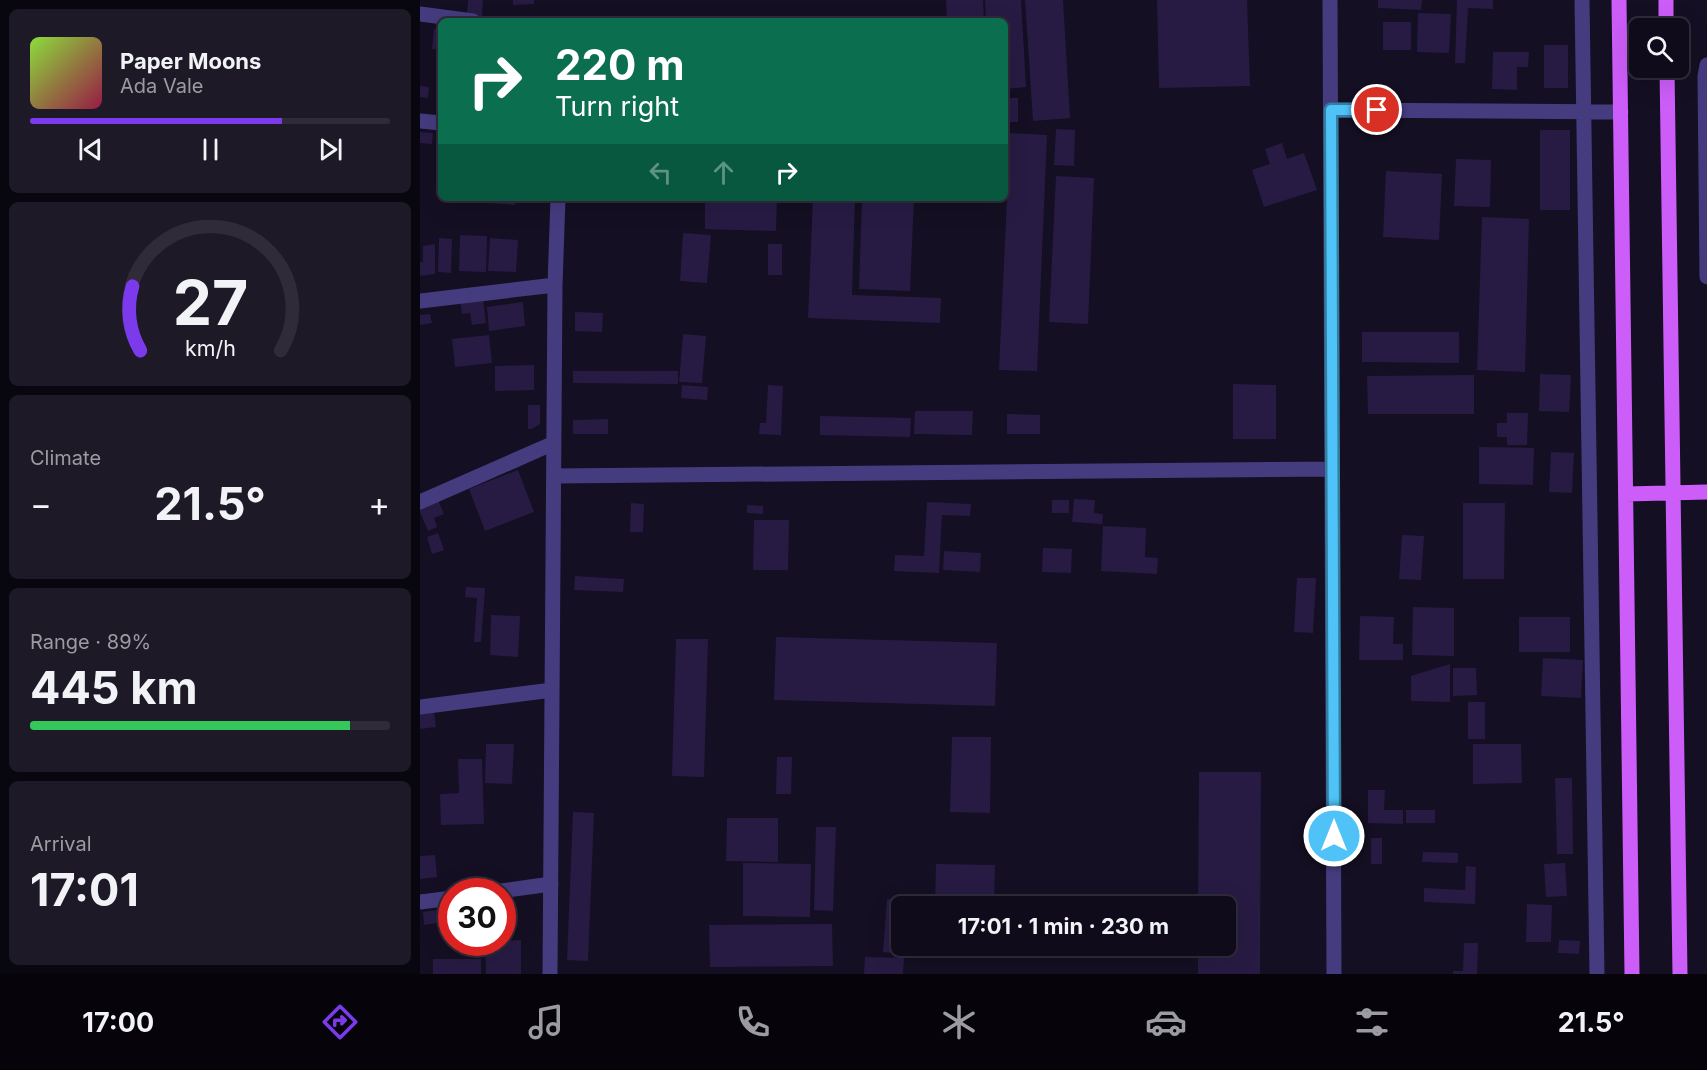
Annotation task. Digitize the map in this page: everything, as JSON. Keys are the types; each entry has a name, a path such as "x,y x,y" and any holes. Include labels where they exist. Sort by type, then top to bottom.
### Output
{"main road":[{"path":"1619,0 1632,974"},
{"path":"1666,0 1666,18"},
{"path":"1667,78 1680,974"},
{"path":"1626,494 1707,492"}],"street":[{"path":"1330,0 1334,974"},
{"path":"1582,0 1597,974"},
{"path":"420,14 450,18"},
{"path":"1707,65 1705,76 1707,277"},
{"path":"1331,110 1621,112"},
{"path":"420,121 438,123"},
{"path":"550,974 555,285 558,201"},
{"path":"420,301 555,285"},
{"path":"420,502 554,443"},
{"path":"554,476 1332,469"},
{"path":"420,707 552,690"},
{"path":"516,889 550,884"},
{"path":"420,902 438,900"}],"building":[{"path":"468,0 483,0 482,17 467,15"},
{"path":"513,0 534,0 534,4 513,5"},
{"path":"946,0 983,0 984,18 947,18"},
{"path":"985,0 1021,0 1026,87 1008,89 1008,18 986,18"},
{"path":"1025,0 1063,0 1070,118 1033,121"},
{"path":"1157,0 1247,0 1250,86 1159,88"},
{"path":"1378,0 1422,0 1421,10 1378,8"},
{"path":"1457,0 1493,0 1493,9 1468,8 1465,63 1455,63"},
{"path":"1418,13 1451,14 1449,53 1417,52"},
{"path":"1383,22 1411,22 1411,50 1383,50"},
{"path":"434,29 438,30 438,50 432,49"},
{"path":"1544,45 1568,45 1568,88 1544,88"},
{"path":"1493,52 1529,52 1528,67 1517,67 1517,90 1492,89"},
{"path":"420,86 429,87 428,98 420,97"},
{"path":"1008,98 1018,98 1018,122 1008,122"},
{"path":"1056,129 1075,130 1074,166 1054,165"},
{"path":"1540,130 1570,130 1570,210 1540,210"},
{"path":"420,132 433,133 432,144 420,143"},
{"path":"1010,133 1047,135 1037,371 999,370"},
{"path":"1282,143 1287,159 1304,153 1317,190 1264,207 1252,170 1270,164 1265,149"},
{"path":"1456,159 1491,160 1490,207 1454,206"},
{"path":"1386,171 1442,174 1439,240 1383,237"},
{"path":"1056,176 1094,178 1088,324 1049,322"},
{"path":"490,201 516,201 515,205 490,203"},
{"path":"705,201 777,201 776,231 705,229"},
{"path":"813,201 855,201 852,295 941,298 940,323 808,318"},
{"path":"862,201 914,201 910,291 859,289"},
{"path":"1482,217 1529,219 1525,372 1477,370"},
{"path":"683,233 711,235 707,283 680,281"},
{"path":"460,235 487,236 486,272 459,271"},
{"path":"439,238 452,239 451,273 438,272"},
{"path":"490,238 518,240 516,272 488,271"},
{"path":"435,244 435,274 420,276 423,246"},
{"path":"768,244 782,244 782,275 768,275"},
{"path":"483,299 486,323 472,325 470,313 462,314 460,301"},
{"path":"523,302 525,326 489,331 487,307"},
{"path":"575,312 603,313 602,332 575,331"},
{"path":"430,314 432,323 420,325 420,315"},
{"path":"1362,332 1459,332 1459,363 1362,362"},
{"path":"683,334 706,336 702,383 679,382"},
{"path":"489,335 492,363 455,367 452,339"},
{"path":"534,365 534,390 495,391 495,366"},
{"path":"573,371 678,371 678,384 573,383"},
{"path":"1540,374 1571,375 1569,412 1539,411"},
{"path":"1474,375 1474,414 1368,414 1367,376"},
{"path":"1233,384 1276,385 1276,439 1233,439"},
{"path":"682,385 708,387 707,400 681,398"},
{"path":"768,385 783,386 781,435 759,434 760,423 766,423"},
{"path":"528,405 540,405 540,424 532,429 528,429"},
{"path":"915,411 973,411 972,435 914,434"},
{"path":"1507,413 1528,413 1527,445 1507,445 1507,437 1497,437 1497,423 1507,423"},
{"path":"1007,414 1040,415 1040,434 1007,434"},
{"path":"820,416 911,418 910,437 820,435"},
{"path":"608,419 608,434 573,434 573,420"},
{"path":"1479,447 1534,448 1533,485 1479,484"},
{"path":"1551,452 1574,453 1572,493 1549,492"},
{"path":"518,470 534,512 485,531 469,489"},
{"path":"1074,499 1095,500 1094,513 1103,514 1102,524 1072,522"},
{"path":"438,500 444,514 434,518 437,527 428,531 420,508"},
{"path":"1052,500 1069,500 1069,513 1052,513"},
{"path":"927,502 971,504 970,516 942,515 939,573 894,571 895,555 924,556"},
{"path":"631,503 644,504 643,532 630,532"},
{"path":"1463,503 1505,503 1504,579 1463,579"},
{"path":"747,505 763,506 763,514 747,513"},
{"path":"754,520 789,520 788,570 753,570"},
{"path":"1103,526 1146,528 1145,557 1158,558 1157,574 1101,571"},
{"path":"438,533 444,550 432,554 427,537"},
{"path":"1402,535 1424,536 1421,580 1399,579"},
{"path":"1043,548 1072,549 1071,573 1042,572"},
{"path":"944,551 981,553 980,572 943,570"},
{"path":"575,576 624,579 623,592 574,590"},
{"path":"1297,578 1316,578 1313,633 1294,632"},
{"path":"466,587 485,588 481,642 474,642 477,598 465,597"},
{"path":"1413,607 1454,608 1454,656 1412,655"},
{"path":"491,615 520,616 518,657 490,655"},
{"path":"1360,616 1394,617 1393,644 1403,644 1403,660 1359,660"},
{"path":"1519,617 1570,617 1570,652 1519,652"},
{"path":"776,637 997,643 995,706 774,700"},
{"path":"676,639 708,639 704,777 672,776"},
{"path":"1543,658 1583,660 1581,698 1541,696"},
{"path":"1450,664 1450,702 1411,701 1411,676"},
{"path":"1453,668 1476,668 1477,695 1453,696"},
{"path":"1468,702 1485,702 1485,739 1468,739"},
{"path":"434,712 436,727 420,729 420,713"},
{"path":"952,737 991,737 990,813 950,812"},
{"path":"486,744 514,744 512,784 485,783"},
{"path":"1473,744 1521,744 1522,783 1473,784"},
{"path":"777,757 792,757 791,794 776,794"},
{"path":"458,759 482,759 484,824 441,825 440,794 459,793"},
{"path":"1199,772 1261,772 1260,974 1198,974 1198,956 1236,956 1236,896 1198,896"},
{"path":"1555,778 1572,778 1573,854 1557,854"},
{"path":"1368,790 1385,790 1384,810 1403,810 1403,824 1368,823"},
{"path":"1406,810 1435,810 1435,823 1406,823"},
{"path":"573,812 594,813 588,961 567,960"},
{"path":"727,818 778,818 778,862 726,861"},
{"path":"816,827 836,827 833,911 814,910"},
{"path":"1371,838 1382,838 1382,864 1371,864"},
{"path":"1423,852 1458,853 1458,863 1422,862"},
{"path":"435,855 437,877 420,879 420,856"},
{"path":"743,863 811,864 810,917 743,916"},
{"path":"1565,863 1567,896 1546,897 1544,864"},
{"path":"936,864 995,865 994,896 935,896"},
{"path":"1466,866 1476,867 1475,904 1424,902 1424,888 1465,890"},
{"path":"887,899 891,899 891,953 883,952"},
{"path":"1527,904 1552,905 1551,942 1526,942"},
{"path":"438,910 438,923 424,925 423,912"},
{"path":"832,924 833,966 710,967 709,925"},
{"path":"516,940 521,940 521,974 486,974 485,956 516,956"},
{"path":"1559,940 1580,941 1579,954 1558,953"},
{"path":"1464,943 1478,943 1477,974 1453,974 1453,971 1463,971"},
{"path":"865,957 904,958 903,974 864,974"},
{"path":"433,959 481,959 481,974 433,974"}],"route":[{"path":"1334,836 1331,110 1377,110"}]}
